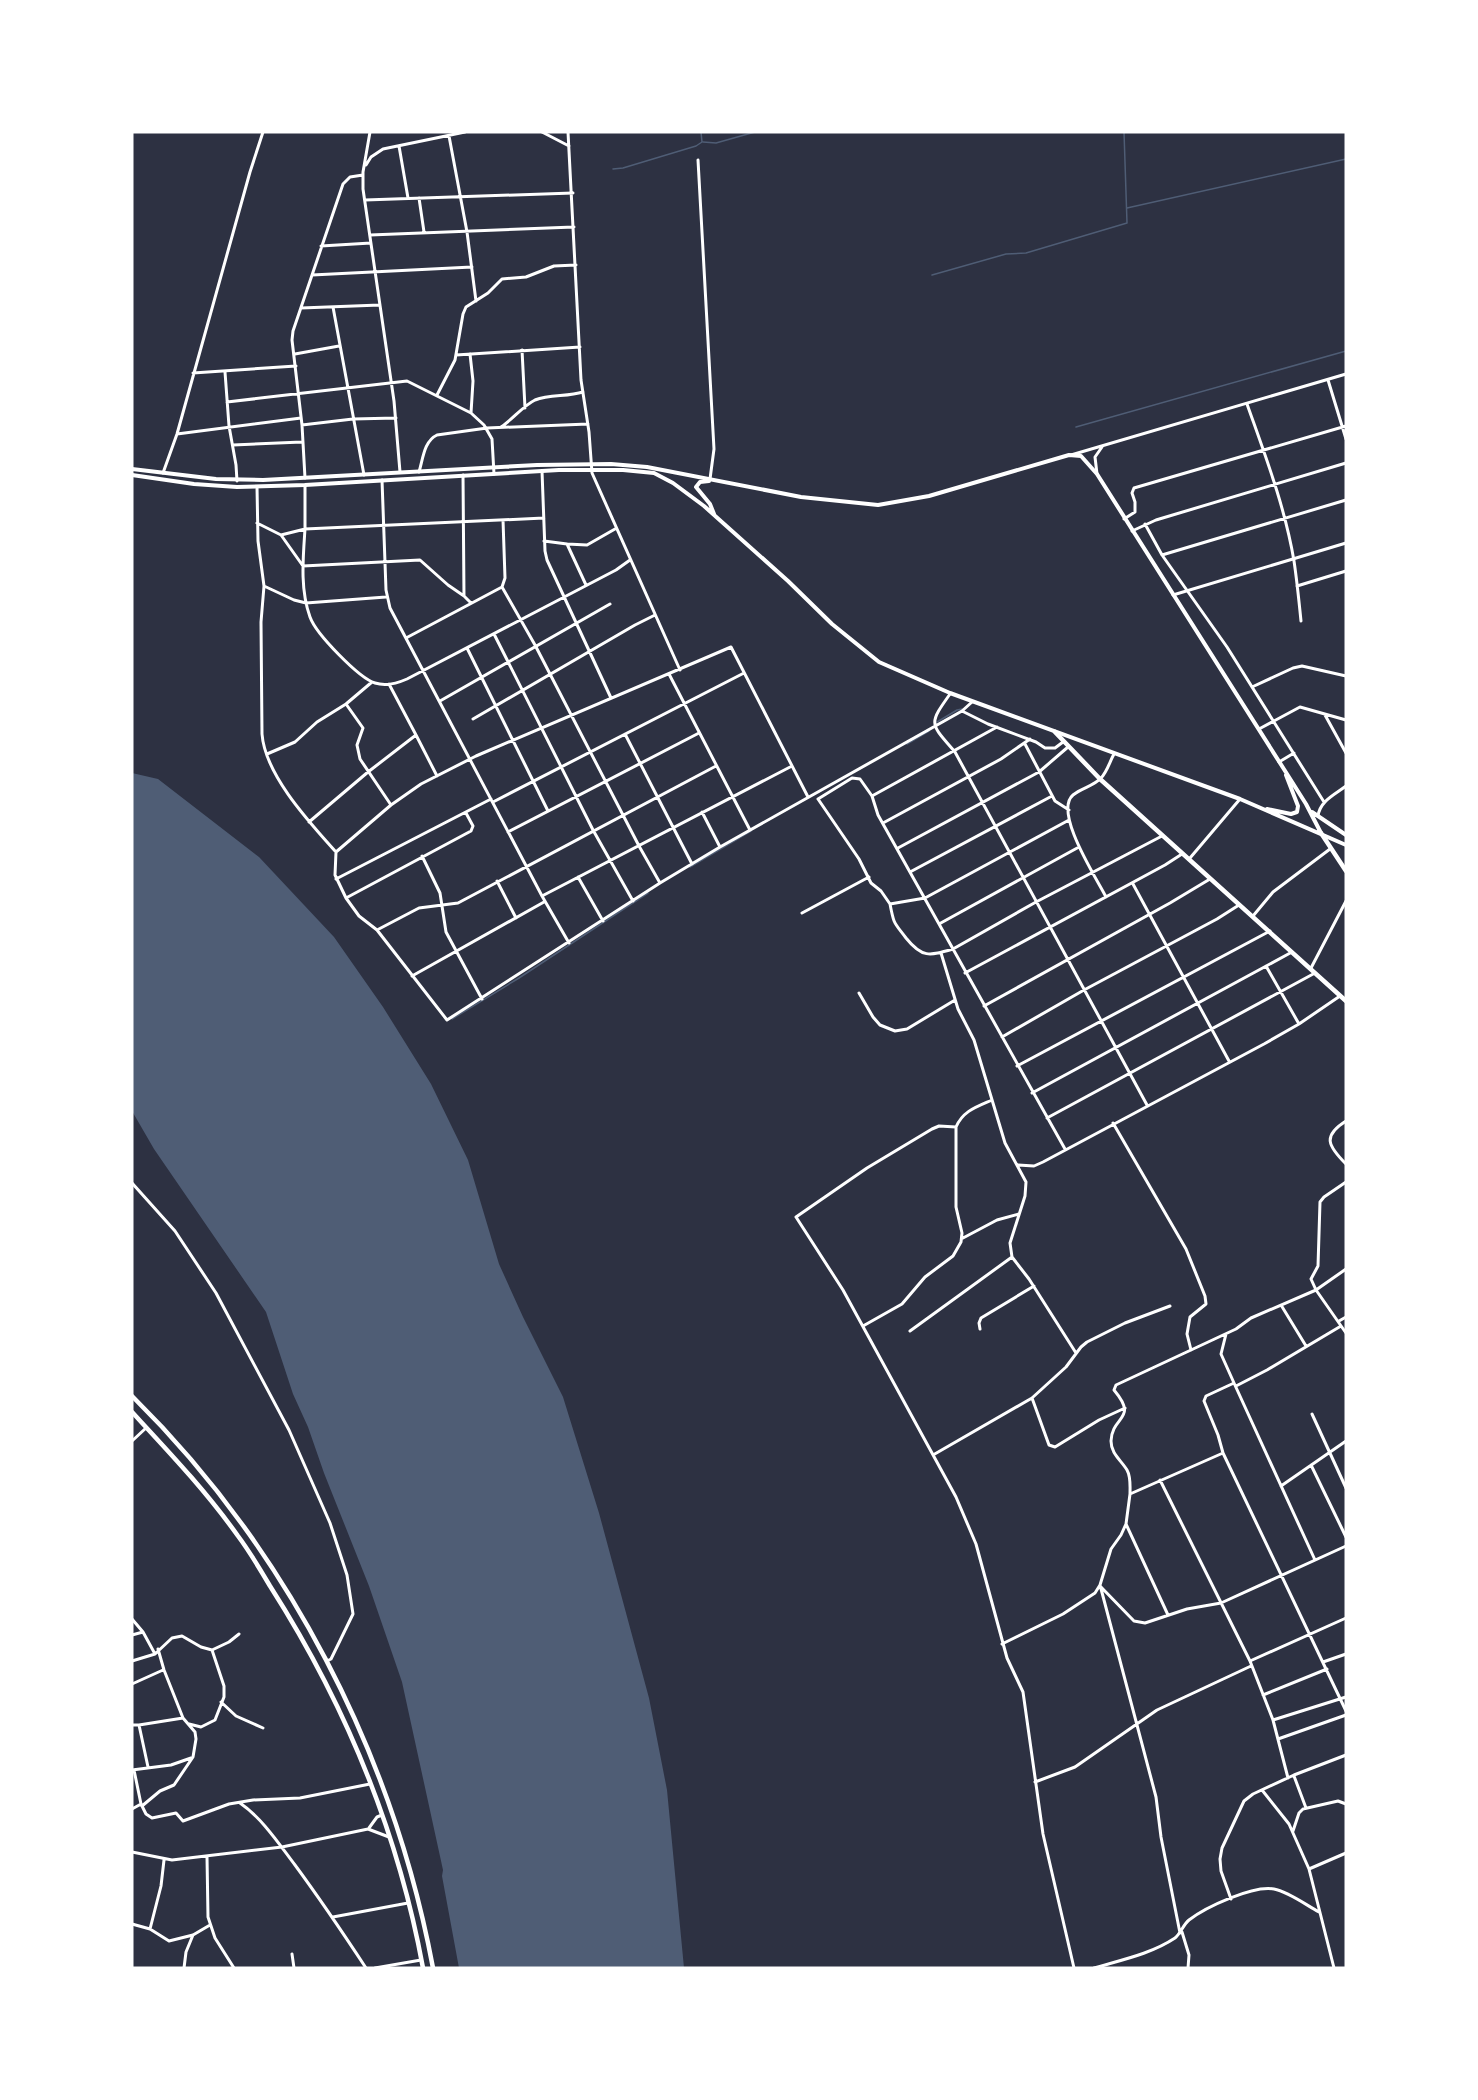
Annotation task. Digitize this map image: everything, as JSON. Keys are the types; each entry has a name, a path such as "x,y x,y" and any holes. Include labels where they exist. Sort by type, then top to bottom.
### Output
{"main road":[{"path":"132,469 237,481 591,464 636,465 801,497 878,505 929,496 1069,455 1085,458 1214,657 1346,872"},
{"path":"132,475 214,486 257,487 542,471 634,471 662,476 714,514 832,624 872,657 972,702 1240,799 1346,845"},
{"path":"714,514 710,504 696,487 700,482 716,481"},
{"path":"1055,732 1100,779 1346,1001"},
{"path":"1257,807 1291,814 1297,812 1298,806 1284,769"},
{"path":"1310,810 1346,835"},
{"path":"132,1396 185,1451 248,1531 300,1613 327,1661 361,1735 396,1825 433,1968"},
{"path":"132,1412 177,1459 240,1537 290,1616 335,1700 382,1815 408,1903 423,1968"},
{"path":"177,1459 185,1451"},
{"path":"186,1470 188,1466 195,1464"},
{"path":"290,1616 297,1616 300,1613"},
{"path":"299,1632 308,1628"}],"street":[{"path":"163,473 177,434 249,172 263,132"},
{"path":"370,132 363,173 364,200 396,418 400,473"},
{"path":"363,173 367,163 383,149 465,132"},
{"path":"542,132 569,146"},
{"path":"568,132 583,392 591,470 680,670"},
{"path":"449,136 467,232 476,301"},
{"path":"399,146 408,198"},
{"path":"698,160 714,449 710,480"},
{"path":"304,478 302,425 292,340 293,331 343,184 350,177 363,173"},
{"path":"364,200 573,193"},
{"path":"419,198 424,232"},
{"path":"370,235 574,227"},
{"path":"321,246 371,243"},
{"path":"437,395 452,368 464,310 488,293 502,279 526,277 554,266 576,265"},
{"path":"312,275 472,267"},
{"path":"302,309 380,305"},
{"path":"333,307 364,475"},
{"path":"295,354 339,346"},
{"path":"456,355 580,347"},
{"path":"522,350 525,408"},
{"path":"470,354 473,381 471,413"},
{"path":"194,373 296,366"},
{"path":"225,372 229,426 237,481"},
{"path":"1069,455 1346,374"},
{"path":"1328,380 1344,426 1346,439"},
{"path":"227,402 407,381 471,413 487,428 492,439 494,474"},
{"path":"500,428 535,401 548,396 568,396 583,392"},
{"path":"1247,404 1274,484 1294,559 1301,621"},
{"path":"177,434 301,418"},
{"path":"302,425 353,419 396,418"},
{"path":"419,472 427,446 433,436 487,428 588,424"},
{"path":"1124,519 1134,512 1135,502 1132,493 1134,488 1344,426"},
{"path":"233,446 302,442"},
{"path":"1097,474 1095,457 1103,446"},
{"path":"1132,531 1145,524 1346,463"},
{"path":"542,471 544,541 547,560 611,698"},
{"path":"463,476 464,596"},
{"path":"382,480 386,597 568,943"},
{"path":"305,485 303,566 306,603 311,618 319,633 346,661 372,682 389,684 403,681 616,570 630,560"},
{"path":"257,487 257,523 264,586 261,622 262,734 267,754 282,784 309,822 336,852 336,879 345,898 359,916 377,930 447,1020 660,883 808,796 962,711 972,702"},
{"path":"1162,555 1346,500"},
{"path":"281,535 305,530 543,518"},
{"path":"503,520 505,578 502,588 536,645 660,883"},
{"path":"257,523 281,535 303,566"},
{"path":"1145,524 1162,555 1252,687 1324,802"},
{"path":"544,541 587,545 615,528"},
{"path":"1173,595 1346,543"},
{"path":"567,544 586,585"},
{"path":"303,566 414,560 424,562 471,603"},
{"path":"1298,586 1346,571"},
{"path":"264,586 306,603 386,597"},
{"path":"406,638 502,588"},
{"path":"440,701 610,604"},
{"path":"473,719 588,651 655,615"},
{"path":"494,634 593,830 633,901"},
{"path":"466,648 548,811"},
{"path":"336,852 392,805 437,776 542,728 731,648 808,796"},
{"path":"1252,687 1302,666 1346,676"},
{"path":"336,879 744,673"},
{"path":"669,674 750,830"},
{"path":"267,754 295,742 317,722 346,705 372,682"},
{"path":"389,684 437,776"},
{"path":"950,693 934,718 935,726 955,752 1147,1105"},
{"path":"346,705 362,724 363,731 357,745 358,753 368,772 392,805"},
{"path":"1258,730 1296,708 1346,720"},
{"path":"962,711 1050,749 1064,742"},
{"path":"1325,714 1346,753"},
{"path":"872,796 997,727"},
{"path":"508,832 699,733"},
{"path":"625,734 692,864"},
{"path":"309,822 416,735"},
{"path":"883,823 1025,744 1030,739"},
{"path":"1025,744 1052,796 1060,805 1069,810"},
{"path":"898,848 1039,772 1068,747"},
{"path":"1279,762 1294,753"},
{"path":"1106,897 1079,847 1069,819 1069,810 1070,797 1100,779 1114,754"},
{"path":"377,930 419,908 458,903 716,766"},
{"path":"542,896 792,766"},
{"path":"818,799 856,777 860,778 872,796 883,823 965,973 1065,1149"},
{"path":"1318,816 1319,809 1324,802 1346,786"},
{"path":"814,793 859,859 872,883 890,904 895,926 915,950 926,954 953,949 1163,835"},
{"path":"910,872 1052,796"},
{"path":"1190,858 1240,799"},
{"path":"345,898 471,831 473,826 466,812"},
{"path":"702,812 720,847"},
{"path":"890,904 925,898 1069,819"},
{"path":"939,924 1079,847"},
{"path":"1253,916 1273,892 1330,849"},
{"path":"965,973 1184,853"},
{"path":"422,856 438,888 446,932 482,999"},
{"path":"578,877 603,921"},
{"path":"802,913 869,878"},
{"path":"984,1006 1211,878"},
{"path":"497,881 516,918"},
{"path":"1132,883 1229,1061"},
{"path":"1311,968 1346,901"},
{"path":"412,976 545,902"},
{"path":"1002,1037 1217,919 1240,904"},
{"path":"1017,1066 1270,931"},
{"path":"1032,1093 1293,952"},
{"path":"941,953 955,1000 974,1040 1005,1143 1026,1182 1027,1189 1010,1242 1012,1257 1034,1286 1076,1353"},
{"path":"1266,966 1299,1024"},
{"path":"1047,1118 1316,973"},
{"path":"859,993 880,1025 895,1031 907,1029 955,1000"},
{"path":"1018,1165 1034,1166 1299,1024 1340,996"},
{"path":"963,1238 956,1207 956,1127 960,1118 971,1109 992,1100"},
{"path":"1346,1121 1334,1129 1330,1140 1331,1147 1346,1164"},
{"path":"1113,1123 1186,1249 1205,1296 1206,1304 1190,1317 1187,1334 1191,1350"},
{"path":"956,1127 932,1128 867,1168 796,1217 863,1326 968,1523 979,1554 1002,1644 1025,1700 1043,1834 1074,1968"},
{"path":"1346,1182 1320,1202 1318,1266 1311,1279 1346,1334"},
{"path":"132,1183 175,1231 216,1293 289,1430 330,1522 347,1575 353,1614 331,1659 327,1661"},
{"path":"863,1326 902,1304 925,1277 953,1256 963,1238 997,1220 1019,1214"},
{"path":"910,1331 1012,1257"},
{"path":"1002,1644 1078,1605 1095,1593 1100,1586 1110,1549 1126,1524 1130,1494 1128,1473 1114,1453 1111,1441 1112,1433 1124,1416 1125,1408 1121,1398 1114,1390 1116,1385 1226,1334 1251,1318 1316,1290 1346,1269"},
{"path":"980,1329 981,1318 1034,1286"},
{"path":"1281,1305 1306,1346"},
{"path":"933,1455 1032,1398 1066,1367 1088,1342 1111,1329 1170,1306"},
{"path":"1338,1321 1346,1317"},
{"path":"1278,1739 1346,1713 1223,1453 1204,1398 1235,1385 1341,1326"},
{"path":"1226,1334 1221,1354 1315,1560"},
{"path":"1032,1398 1049,1445 1052,1446 1125,1408"},
{"path":"1312,1414 1346,1488"},
{"path":"132,1441 147,1427"},
{"path":"1281,1486 1346,1441"},
{"path":"1130,1494 1223,1453"},
{"path":"1311,1465 1346,1537"},
{"path":"1160,1480 1252,1665 1273,1720 1288,1778"},
{"path":"1126,1524 1167,1615"},
{"path":"1100,1586 1136,1623 1151,1622 1187,1609 1221,1603 1346,1546"},
{"path":"1100,1586 1156,1797 1161,1837 1180,1932 1189,1955 1188,1968"},
{"path":"1250,1661 1346,1618"},
{"path":"132,1619 143,1632 155,1654"},
{"path":"132,1635 143,1632"},
{"path":"132,1661 155,1654 172,1638 182,1636 201,1647 212,1650 239,1634"},
{"path":"132,1809 174,1785 193,1757 196,1735 183,1718 158,1649"},
{"path":"188,1724 201,1727 214,1720 224,1697 223,1679 212,1650"},
{"path":"1323,1662 1346,1654"},
{"path":"1035,1782 1075,1767 1167,1705 1252,1665"},
{"path":"1263,1695 1327,1669"},
{"path":"132,1684 164,1670"},
{"path":"1273,1720 1346,1697"},
{"path":"221,1702 236,1716 263,1728"},
{"path":"132,1725 183,1718"},
{"path":"139,1725 148,1767"},
{"path":"1231,1899 1220,1864 1222,1848 1244,1801 1294,1775 1346,1755"},
{"path":"193,1757 171,1765 133,1770 146,1814 152,1818 176,1813 183,1821 196,1818 220,1806 239,1802 300,1798 370,1784"},
{"path":"1294,1775 1306,1808"},
{"path":"1262,1790 1293,1831 1309,1869 1334,1968"},
{"path":"1293,1831 1300,1811 1338,1801 1346,1804"},
{"path":"239,1802 253,1814 282,1847 333,1917 366,1968"},
{"path":"368,1829 382,1815"},
{"path":"132,1852 164,1860 282,1847 368,1829 389,1837"},
{"path":"1309,1869 1346,1852"},
{"path":"132,1857 139,1855"},
{"path":"207,1857 206,1907 210,1925 234,1968"},
{"path":"150,1929 161,1886 164,1860"},
{"path":"1094,1968 1149,1951 1176,1937 1188,1921 1231,1899 1256,1890 1273,1889 1320,1912"},
{"path":"333,1917 408,1903"},
{"path":"132,1924 150,1929 169,1941 194,1935 210,1925"},
{"path":"184,1968 186,1952 194,1935"},
{"path":"292,1954 294,1968"},
{"path":"375,1968 421,1960"}],"water":[{"path":"132,773 158,779 259,857 334,937 383,1007 431,1084 468,1160 499,1264 563,1397 599,1513 649,1698 667,1790 684,1968 459,1968 442,1876 443,1870 402,1682 369,1586 308,1427 293,1394 266,1312 154,1149 132,1111"}],"waterway":[{"path":"613,169 696,146 702,142 701,132"},
{"path":"703,142 716,143 755,132"},
{"path":"932,275 1006,254 1026,253 1127,223 1124,132"},
{"path":"1127,208 1346,159"},
{"path":"1076,427 1346,351"},
{"path":"937,722 962,709"},
{"path":"907,744 929,731"},
{"path":"690,867 751,831"},
{"path":"452,1019 648,893"}]}
